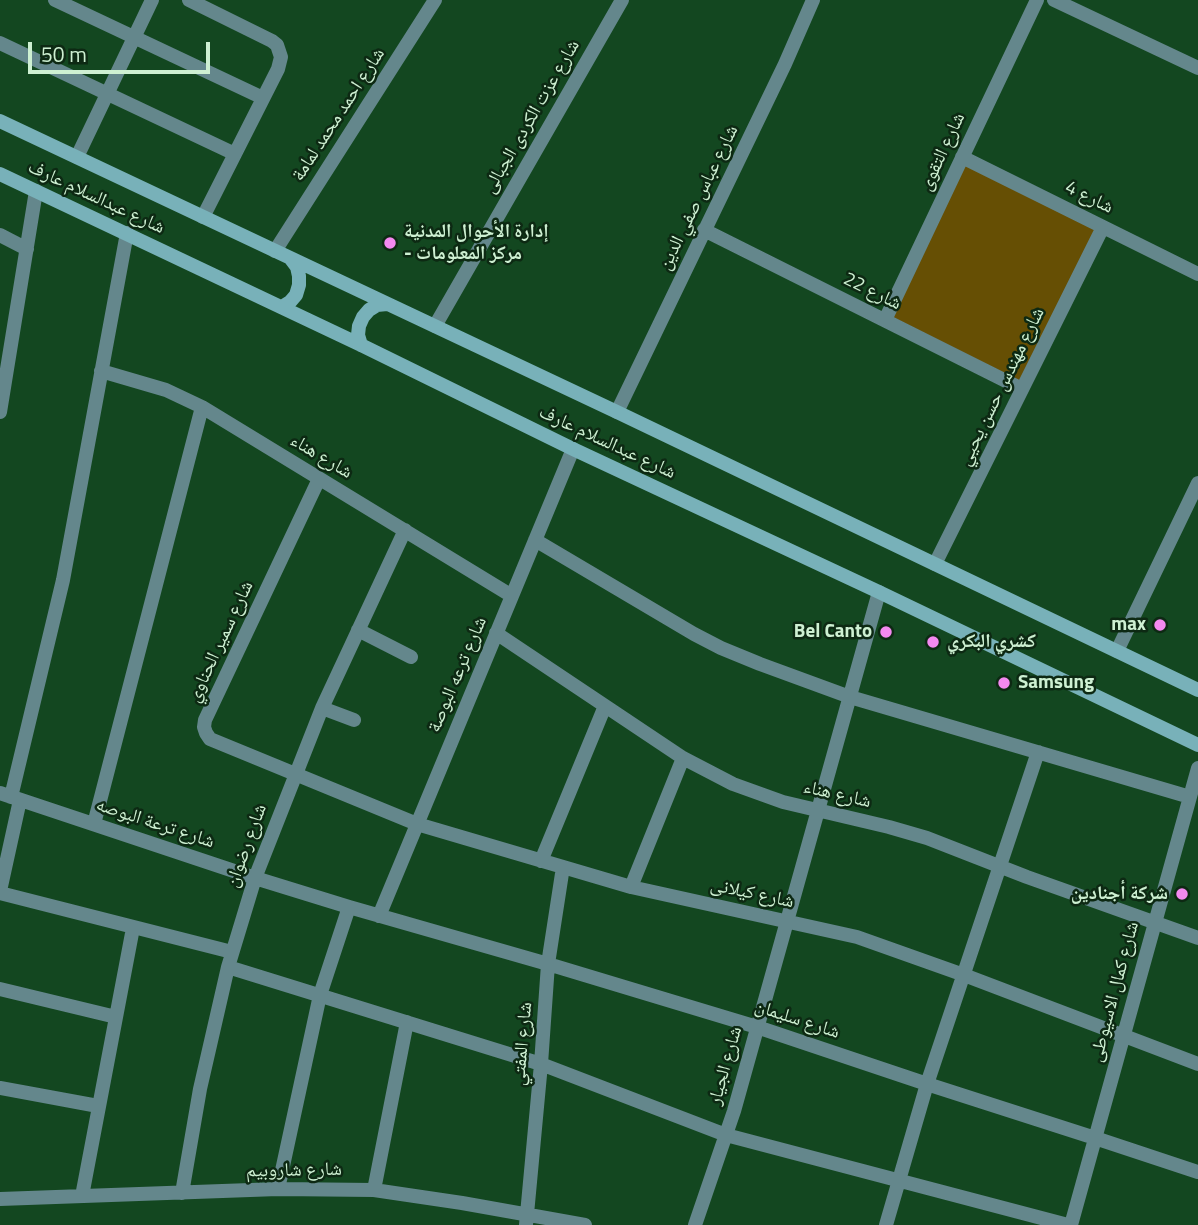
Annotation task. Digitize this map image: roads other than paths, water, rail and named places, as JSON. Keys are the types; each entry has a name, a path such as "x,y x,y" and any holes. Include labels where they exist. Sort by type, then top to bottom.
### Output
{"main road":[{"name":"شارع عبدالسلام عارف","path":"0,121 1198,690"},
{"name":"شارع عبدالسلام عارف","path":"0,174 1198,745"},
{"path":"282,307 296,295 299,285 297,267 292,259"},
{"path":"361,345 358,335 363,317 377,305 387,303"}],"street":[{"path":"55,0 263,98"},
{"path":"77,157 152,0"},
{"path":"189,0 209,4 272,41 277,45 281,57 203,217"},
{"name":"شارع احمد محمد لمامة","path":"275,251 435,0"},
{"name":"شارع عزت الكردى الجبالى","path":"435,327 622,0"},
{"name":"شارع عباس صفي الدين","path":"617,412 785,64 813,0"},
{"name":"شارع التقوى","path":"885,320 1037,0"},
{"path":"1054,0 1198,68"},
{"path":"0,43 234,154"},
{"name":"شارع 4","path":"962,157 1198,274"},
{"path":"0,412 36,191"},
{"name":"شارع مهندس حسن يحيي","path":"935,564 1103,227"},
{"name":"شارع 22","path":"704,230 1022,389"},
{"path":"127,233 63,580 10,797 0,892 232,952"},
{"path":"0,235 27,249"},
{"name":"شارع هناء","path":"101,371 166,390 202,407 512,596"},
{"path":"94,824 202,407"},
{"name":"شارع ترعه البوصة","path":"379,916 573,449"},
{"name":"شارع سمير الحناوي","path":"295,774 216,743 204,727 319,480"},
{"path":"1117,651 1193,505 1198,483"},
{"name":"شارع رضوان","path":"182,1193 195,1112 228,967 255,878 322,708 405,530"},
{"path":"535,540 694,634 760,664 850,697 1190,797"},
{"name":"شارع الجيار","path":"695,1225 734,1111 879,592"},
{"path":"358,630 411,657"},
{"name":"شارع هناء","path":"496,633 682,758 711,774 783,802 927,838 1198,938"},
{"path":"541,861 604,706"},
{"path":"322,708 354,720"},
{"path":"886,1225 927,1084 1038,752"},
{"path":"631,887 682,758"},
{"name":"شارع كمال الاسيوطى","path":"1069,1225 1198,768"},
{"name":"شارع كيلانى","path":"295,774 417,824 541,861 631,887 857,937 1198,1064"},
{"name":"شارع ترعة البوصه","path":"10,797 379,916"},
{"name":"شارع المفتي","path":"526,1220 548,964 563,867"},
{"path":"278,1189 320,995 349,907"},
{"name":"شارع سليمان","path":"379,916 757,1027 1198,1172"},
{"path":"82,1196 133,928"},
{"path":"228,967 541,1064 726,1135 1069,1225"},
{"path":"0,989 116,1017"},
{"path":"374,1190 407,1022"},
{"path":"0,1088 98,1106"},
{"name":"شارع شاروبيم","path":"0,1199 278,1189 374,1190 435,1198 526,1220 585,1225"}],"place":[{"name":"إدارة الأحوال المدنية - مركز المعلومات","path":"390,243"},
{"name":"max","path":"1160,625"},
{"name":"Bel Canto","path":"886,632"},
{"name":"كشري البكري","path":"933,642"},
{"name":"Samsung","path":"1004,683"},
{"name":"شركة أجنادين","path":"1182,894"}]}
